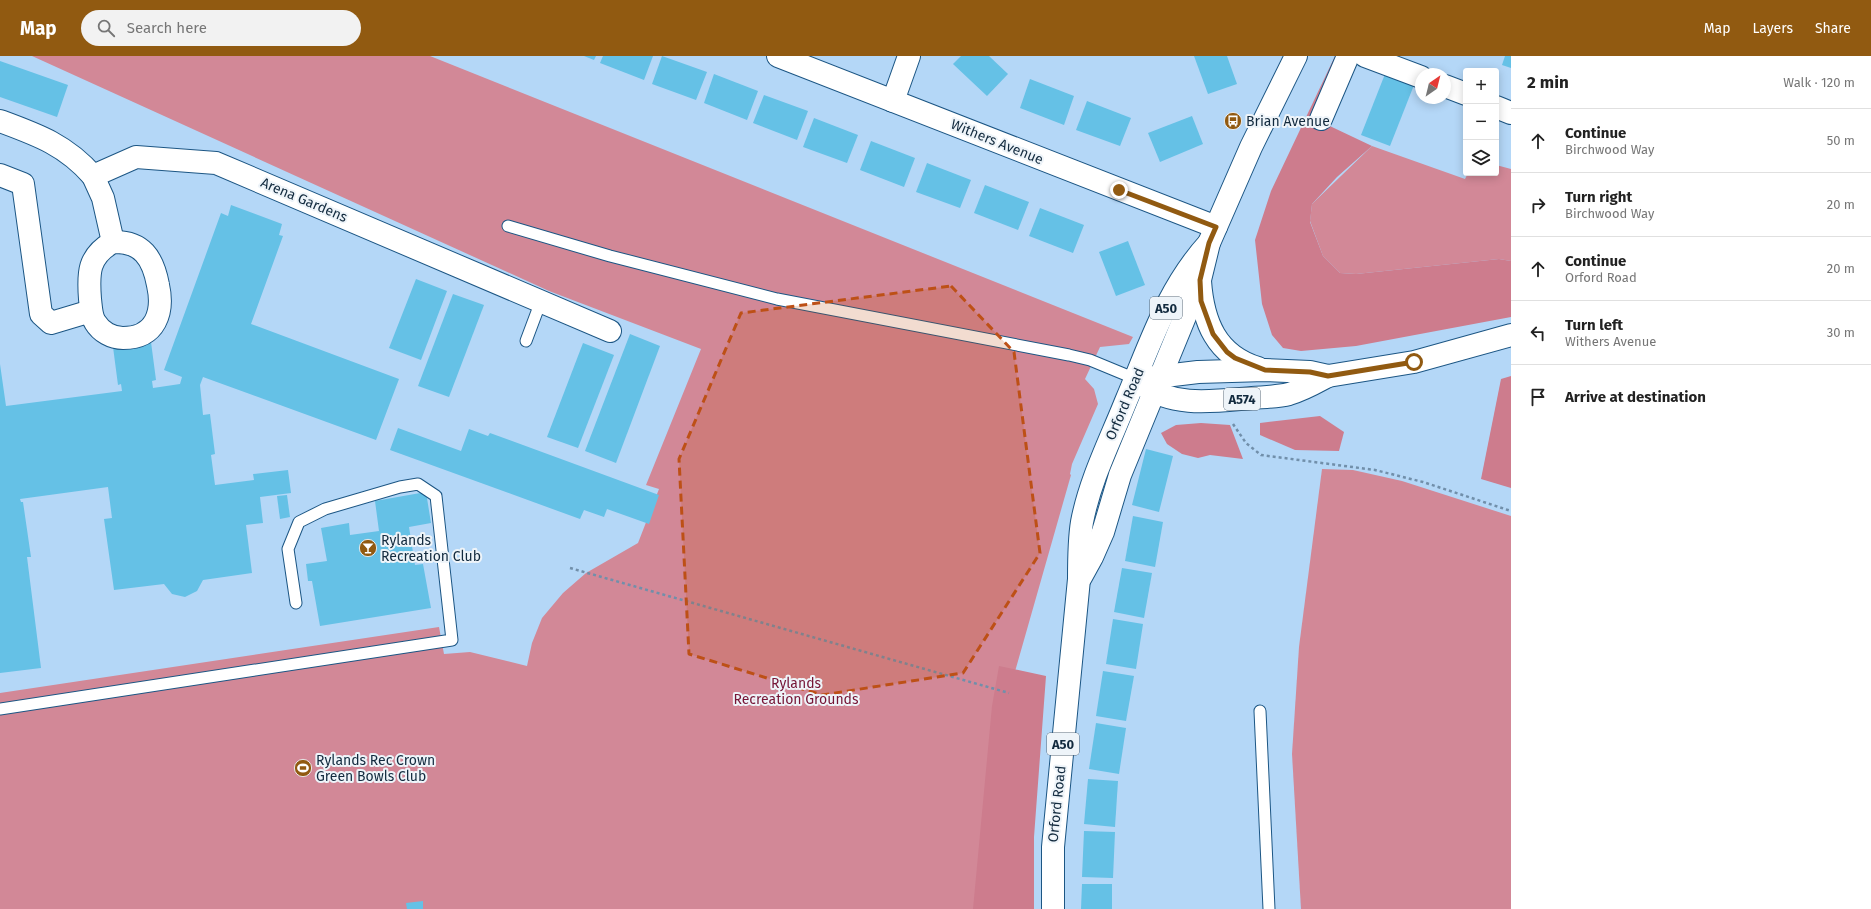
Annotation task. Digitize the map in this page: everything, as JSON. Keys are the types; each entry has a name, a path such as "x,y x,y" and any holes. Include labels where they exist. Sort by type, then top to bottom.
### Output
{"street":[{"name":"Withers Avenue","path":"778,56 893,101 1212,235"},
{"path":"893,101 909,56"},
{"name":"Orford Road","path":"1079,579 1092,557 1103,532 1120,475 1200,280 1212,235 1251,147 1296,56"},
{"path":"1321,119 1348,56"},
{"path":"1365,56 1415,75"},
{"path":"1451,88 1463,93"},
{"path":"1499,108 1511,113"},
{"path":"0,120 45,138 63,148 80,161 93,176 103,198 113,242"},
{"name":"Arena Gardens","path":"93,176 136,158 216,163 610,331"},
{"path":"0,175 23,184 41,314 51,322 91,311"},
{"name":"Orford Road","path":"1053,909 1053,848 1079,579 1079,551 1082,522 1093,482 1158,324 1180,280 1212,235"},
{"path":"113,242 126,242 137,247 147,255 155,268 161,301 159,312 155,323 143,333 131,338 117,338 105,333 95,322 91,311 89,280 90,267 103,248 113,242"},
{"name":"A574","path":"1200,280 1201,301 1207,319 1219,343 1235,358 1265,370"},
{"name":"A574","path":"1136,379 1157,384 1195,402 1288,394 1309,386 1328,376 1414,362 1511,335"},
{"name":"A574","path":"1157,384 1198,372 1265,370 1310,372 1328,376"}],"lane":[{"path":"508,226 610,256 777,299 1090,360 1136,379"},
{"path":"526,341 541,301"},
{"path":"0,709 452,640 436,496 418,484 400,487 325,508 300,522 288,549 296,603"},
{"path":"1260,711 1269,909"}],"path":[{"path":"1228,421 1233,423 1246,443 1261,454 1375,470 1423,482 1511,511"},
{"path":"570,568 1009,693"}],"highlighted area":[{"path":"951,286 1014,352 1040,553 963,673 822,695 689,654 679,459 741,313"}],"green space":[{"name":"Rylands Recreation Grounds","path":"32,56 430,56 1133,337 1129,344 1100,347 1085,379 1094,389 1098,404 1072,464 1071,475 1014,675 1004,909 0,909 0,693 439,627 444,654 470,652 527,666 532,643 542,618 563,593 586,573 638,543 659,489 646,485 701,349 549,291"},
{"path":"1372,146 1465,179 1466,176 1499,176 1499,166 1511,169 1511,261 1499,259 1356,274 1340,273 1323,256 1310,221 1312,204"},
{"path":"1322,469 1353,470 1402,481 1511,516 1511,909 1301,909 1292,754 1299,647"}],"shaded area":[{"path":"1335,56 1343,56 1315,119 1372,146 1337,177 1312,204 1310,222 1323,256 1340,273 1356,274 1499,259 1511,261 1511,317 1356,346 1301,351 1283,348 1272,335 1262,304 1255,240 1271,191"},
{"path":"1511,376 1511,488 1481,479 1501,379"},
{"path":"1320,416 1344,432 1339,451 1295,450 1260,435 1260,423"},
{"path":"1201,423 1230,425 1243,459 1210,455 1198,458 1182,454 1167,444 1161,433 1176,425"},
{"path":"999,666 1046,676 1034,837 1034,909 973,909 992,706"}],"building":[{"path":"584,56 596,56 594,60"},
{"path":"603,56 653,56 644,80 600,63"},
{"path":"662,56 707,72 696,100 652,84"},
{"path":"961,56 989,56 1008,74 987,96 953,64"},
{"path":"1194,56 1227,56 1237,84 1208,94"},
{"path":"1505,56 1511,56 1511,68 1502,65"},
{"path":"0,61 68,85 57,117 0,97"},
{"path":"714,74 758,91 747,120 704,103"},
{"path":"1385,74 1414,85 1390,146 1361,135"},
{"path":"1030,79 1074,96 1064,125 1020,108"},
{"path":"764,95 808,111 797,140 753,123"},
{"path":"1087,101 1131,118 1120,146 1076,130"},
{"path":"1192,116 1203,144 1160,162 1148,133"},
{"path":"814,118 858,135 847,163 803,147"},
{"path":"871,141 915,158 904,187 860,170"},
{"path":"927,163 971,180 960,208 916,192"},
{"path":"985,185 1029,202 1018,230 974,213"},
{"path":"231,205 282,224 279,235 283,236 251,324 399,379 376,440 203,377 200,385 203,415 210,414 215,454 211,455 215,485 254,480 253,474 288,470 291,493 260,497 263,523 246,525 252,573 203,580 197,591 185,597 172,594 164,584 114,590 104,519 112,518 108,487 20,499 21,502 23,502 31,557 27,557 41,668 0,673 0,364 6,406 122,391 121,384 118,385 113,347 151,342 156,380 152,381 153,388 180,384 182,377 164,370 221,213 228,216"},
{"path":"1040,208 1084,225 1073,253 1029,236"},
{"path":"1128,241 1145,285 1116,296 1099,252"},
{"path":"416,279 447,291 421,360 389,348"},
{"path":"453,294 484,305 449,397 418,386"},
{"path":"630,334 660,346 616,463 585,451"},
{"path":"583,343 614,355 578,448 547,437"},
{"path":"398,428 461,451 469,429 488,436 490,433 659,495 649,524 607,509 604,517 584,510 580,519 390,450"},
{"path":"1146,449 1173,456 1159,512 1132,505"},
{"name":"Rylands Recreation Club","path":"426,492 431,523 409,527 415,565 423,564 431,608 320,626 312,581 308,581 306,564 327,561 321,528 349,523 350,535 379,531 375,501"},
{"path":"287,495 290,517 280,519 277,496"},
{"path":"1133,516 1163,522 1155,567 1125,561"},
{"path":"1122,568 1152,573 1144,618 1114,612"},
{"path":"1113,619 1143,624 1136,669 1106,664"},
{"path":"1103,671 1134,676 1126,721 1096,716"},
{"path":"1096,723 1126,728 1119,774 1089,769"},
{"path":"1088,779 1118,781 1115,827 1084,824"},
{"path":"1084,831 1115,832 1113,878 1082,877"},
{"path":"1082,884 1112,884 1112,909 1081,909"},
{"path":"423,901 423,909 407,909 406,903"}],"place":[{"name":"Brian Avenue","path":"1233,121"},
{"name":"Rylands Recreation Club","path":"368,548"},
{"name":"Rylands Rec Crown Green Bowls Club","path":"303,768"}],"route":[{"path":"1119,190 1216,227 1209,243 1200,280 1201,301 1213,334 1227,352 1235,358 1249,365 1265,370 1310,372 1328,376 1414,362"}]}
